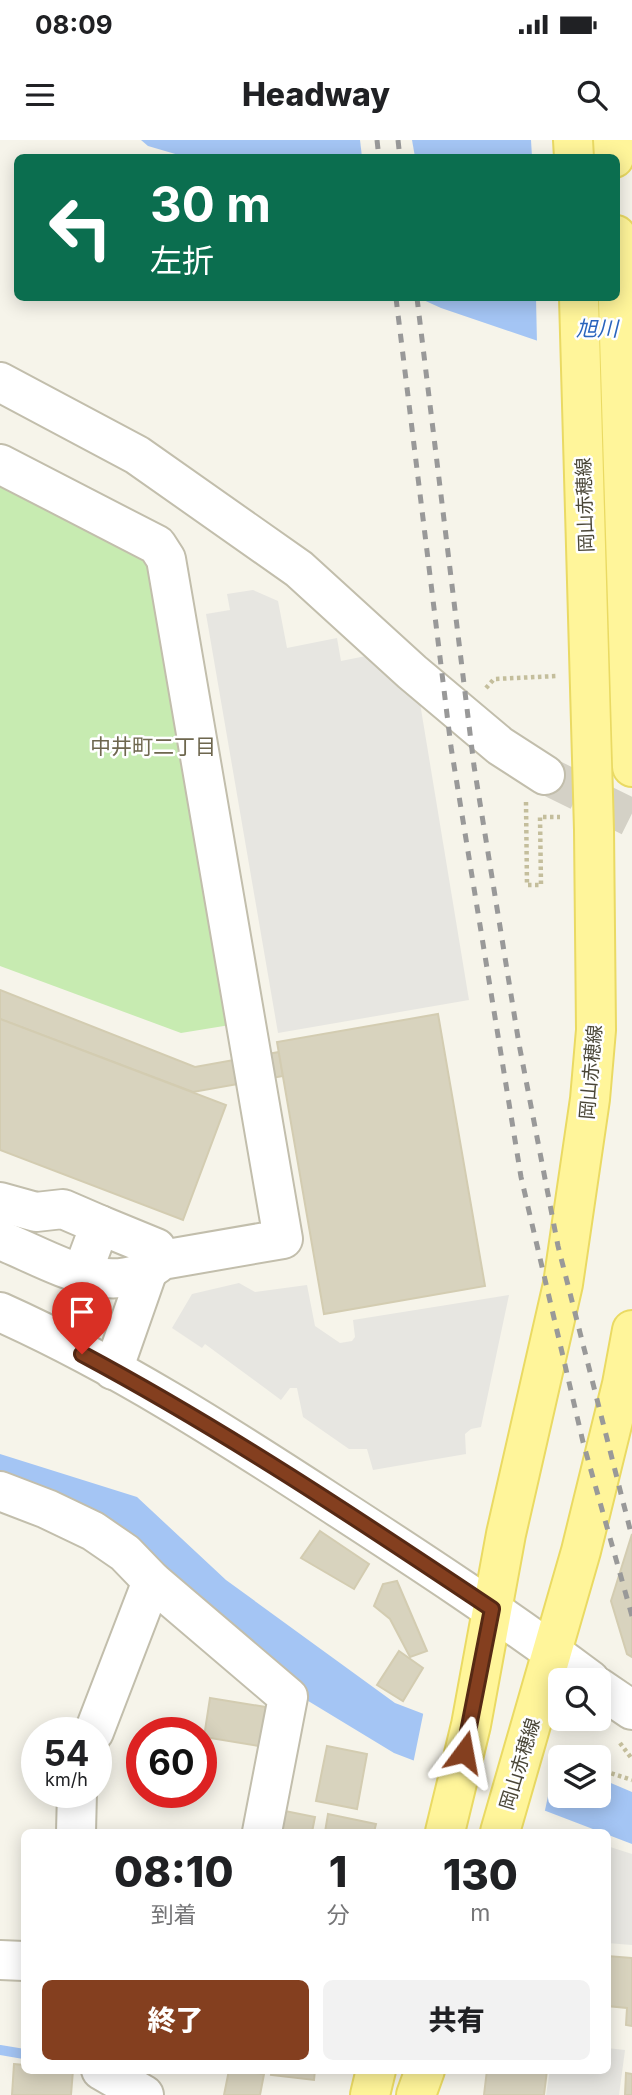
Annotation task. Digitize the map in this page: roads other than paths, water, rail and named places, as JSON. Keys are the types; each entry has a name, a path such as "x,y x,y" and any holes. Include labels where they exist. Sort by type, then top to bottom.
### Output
{"main road":[{"name":"岡山赤穂線","path":"446,1829 471,1726 506,1534 562,1284 590,1099 596,1030 591,665 579,301"},
{"name":"岡山赤穂線","path":"618,301 632,767"},
{"name":"岡山赤穂線","path":"501,1829 627,1385 632,1330"},
{"path":"369,2095 375,2074"},
{"path":"416,2095 424,2074"}],"street":[{"path":"0,382 137,455 299,569 422,681 500,746 545,775"},
{"path":"0,464 157,545 166,559 283,1239 100,1280 81,1276 57,1262 0,1240"},
{"path":"0,1202 36,1212 63,1209 156,1248 155,1267 113,1370"},
{"path":"81,1276 100,1225"},
{"path":"0,1312 151,1390 282,1471 492,1609 574,1668"},
{"path":"0,1491 93,1531 125,1553 152,1581 288,1697 263,1829"},
{"path":"100,1717 152,1581"},
{"path":"611,1696 632,1710"},
{"path":"76,1829 77,1808"},
{"path":"0,1960 21,1961"},
{"path":"108,2074 144,2095"}],"water":[{"name":"旭川","path":"141,140 632,140 632,373 426,301 620,301 620,154 175,154 148,146"},
{"path":"0,1454 137,1497 226,1580 395,1703 548,1761 548,1808 611,1808 611,1783 632,1792 632,1844 611,1836 611,1829 593,1829 394,1753 300,1696 0,1482"}],"waterway":[{"path":"0,2050 21,2054"}],"tunnel":[{"path":"545,775 632,818"}],"railway":[{"path":"377,140 379,154"},
{"path":"398,140 400,154"},
{"path":"396,301 451,747 521,1177 583,1442 632,1616"},
{"path":"417,301 474,766 519,1044 558,1246 632,1537"}],"district":[{"name":"中井町二丁目","path":"153,746"}]}
